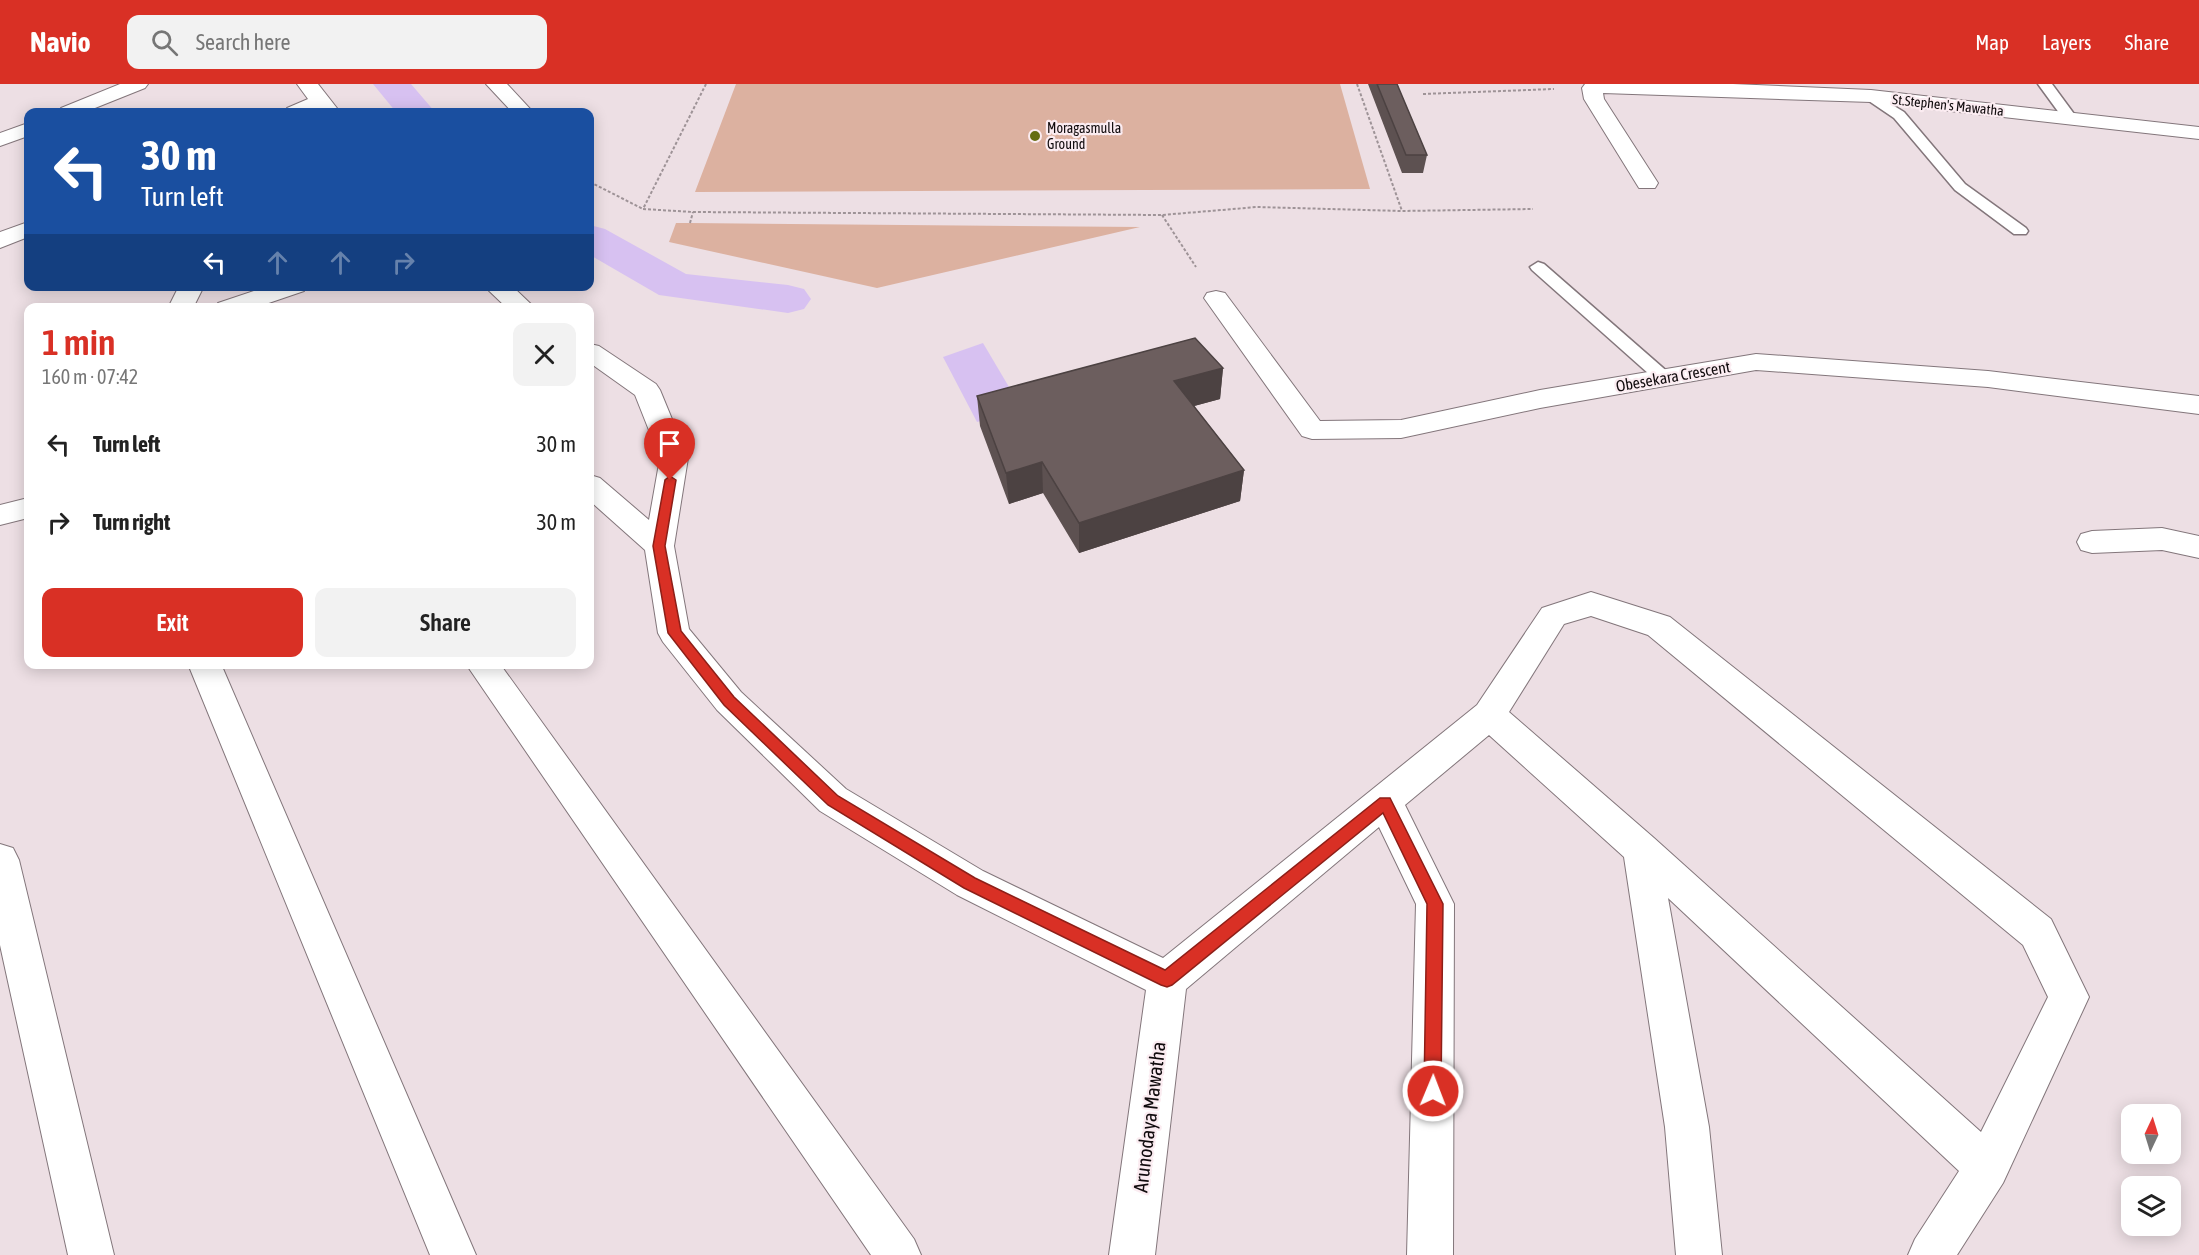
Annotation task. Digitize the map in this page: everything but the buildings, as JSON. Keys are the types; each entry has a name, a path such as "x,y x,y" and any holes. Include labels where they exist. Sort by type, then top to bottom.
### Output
{"street":[{"path":"78,108 138,84"},
{"path":"307,84 325,107"},
{"path":"496,84 519,108"},
{"name":"St.Stephen's Mawatha","path":"1592,88 1617,85 1871,96 2199,133"},
{"path":"1592,88 1594,99 1647,183"},
{"path":"0,140 24,131"},
{"path":"0,241 24,231"},
{"path":"242,303 280,291"},
{"path":"502,291 517,303"},
{"name":"Obesekara Crescent","path":"1216,298 1312,430 1401,429 1540,399 1756,362 1988,379 2199,405"},
{"path":"594,355 647,390 674,458 659,546 674,633 729,701 833,800 969,883 1167,980 1489,715 1553,616 1591,604 1659,626 2037,932 2068,997 1987,1167 1931,1255"},
{"path":"594,489 659,546"},
{"path":"0,515 24,509"},
{"path":"2092,542 2162,539 2199,547"},
{"path":"206,669 453,1255"},
{"path":"486,669 898,1255"},
{"path":"1489,715 1641,849 1987,1167"},
{"path":"1385,802 1435,904 1430,1255"},
{"path":"1641,849 1687,1127 1700,1255"},
{"path":"0,860 91,1255"},
{"name":"Arunodaya Mawatha","path":"1132,1255 1167,980"}],"lane":[{"path":"2045,84 2070,118"},
{"path":"1871,96 1899,115 1960,187 2020,231"},
{"path":"1538,267 1664,378"}],"path":[{"path":"643,208 706,84"},
{"path":"1357,84 1402,212"},
{"path":"1423,94 1592,88"},
{"path":"594,184 643,208 693,212 1162,215 1257,207 1402,212 1533,209"},
{"path":"690,223 693,212"},
{"path":"1162,215 1216,298"}],"shaded area":[{"name":"Moragasmulla Ground","path":"736,84 1340,84 1370,189 695,192"},
{"path":"676,223 1140,227 877,288 669,242"},
{"path":"983,343 1022,409 977,422 943,357"}],"waterway":[{"path":"391,84 412,108"},
{"path":"594,240 675,286 788,299"}],"place":[{"name":"Moragasmulla Ground","path":"1035,136"}],"route":[{"path":"670,480 659,546 674,633 729,701 833,800 969,883 1167,980 1385,802 1435,904 1433,1091"}]}
